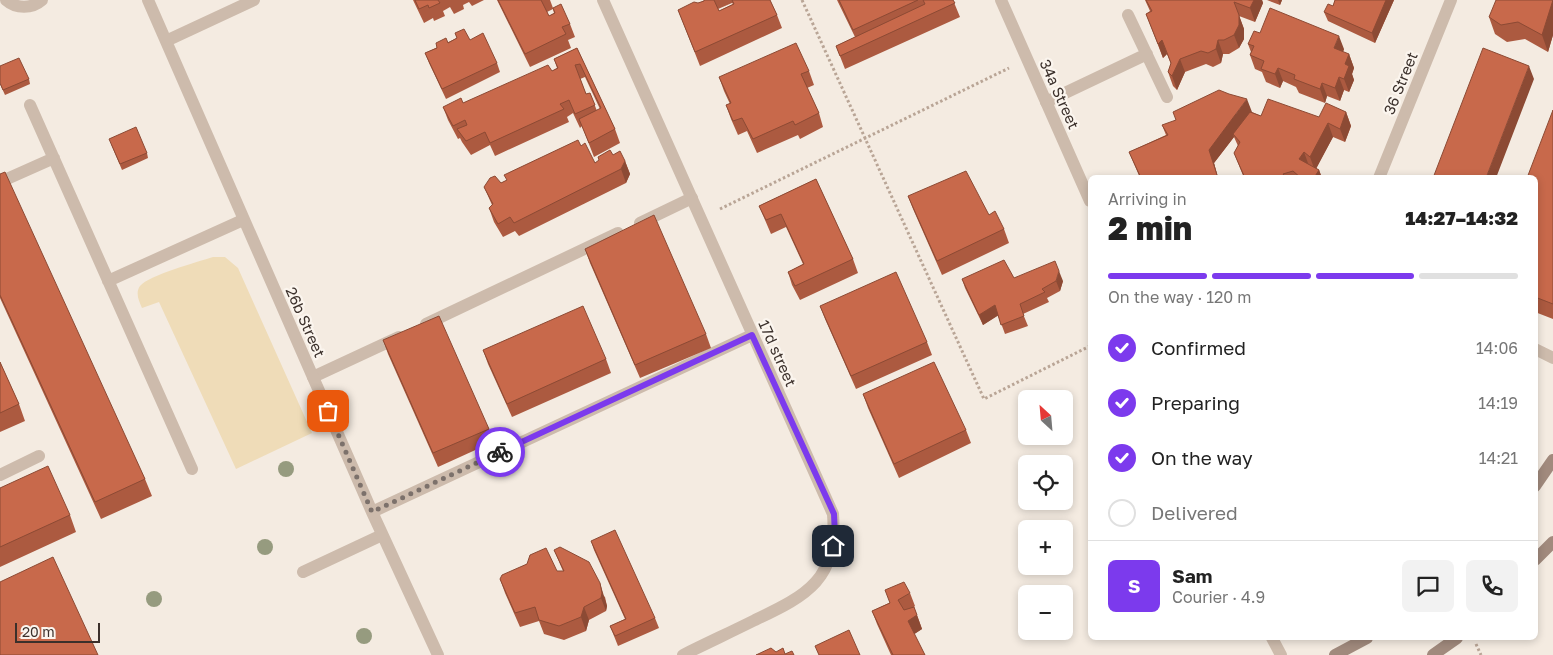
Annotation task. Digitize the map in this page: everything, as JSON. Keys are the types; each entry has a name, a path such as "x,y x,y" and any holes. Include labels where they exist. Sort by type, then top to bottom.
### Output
{"street":[{"path":"6,0 9,3 22,7 37,4 42,0"},
{"name":"26b Street","path":"148,0 382,535 438,655"},
{"path":"166,41 254,0"},
{"name":"17d street","path":"602,0 834,514 835,535 832,549 821,575 808,591 790,603 683,655"},
{"name":"34a Street","path":"1001,0 1088,196"},
{"name":"36 Street","path":"1380,175 1451,0"},
{"path":"1128,15 1167,97"},
{"path":"1046,102 1147,54"},
{"path":"30,104 192,469"},
{"path":"0,182 54,158"},
{"path":"313,377 692,198"},
{"path":"108,281 243,220"},
{"path":"372,512 752,335"},
{"path":"1538,350 1553,358"},
{"path":"0,475 39,456"},
{"path":"1538,482 1553,460"},
{"path":"303,572 382,535"},
{"path":"1538,557 1553,542"},
{"path":"1273,640 1281,655"},
{"path":"1335,655 1363,640"},
{"path":"1433,655 1454,640"}],"path":[{"path":"802,0 984,399 1088,347"},
{"path":"701,218 1027,59"}],"sand":[{"path":"213,257 225,257 238,268 312,433 236,469 159,302 142,308 138,294 140,286 153,278 174,269"}],"building":[{"path":"415,0 438,0 440,3 429,8 428,5 419,9"},
{"path":"498,0 541,0 549,16 555,13 553,8 561,4 570,24 562,27 566,34 525,54"},
{"path":"704,0 714,0 719,11 734,4 732,0 770,0 777,15 695,52 678,10 694,2 698,3"},
{"path":"839,0 918,0 853,30"},
{"path":"923,0 953,0 955,3 840,56 836,46 925,4"},
{"path":"1146,0 1254,0 1250,8 1234,2 1239,15 1239,25 1234,35 1224,40 1218,40 1216,49 1208,53 1201,51 1180,59 1172,76 1168,72 1171,63 1162,40 1158,44 1146,14 1152,11"},
{"path":"1335,0 1386,0 1372,33 1324,12 1328,4 1333,6"},
{"path":"1496,0 1553,0 1542,35 1518,22 1501,25 1489,17"},
{"path":"1270,8 1339,36 1334,48 1349,54 1345,64 1349,66 1344,79 1339,77 1335,88 1322,83 1320,89 1294,79 1295,75 1278,68 1275,74 1261,69 1264,61 1250,55 1254,46 1248,44 1254,31 1260,33"},
{"path":"464,29 470,40 483,33 497,63 442,89 425,53 437,48 436,43 446,38 448,43 457,38 455,33"},
{"path":"796,43 809,71 801,74 819,113 795,125 793,121 753,139 742,118 733,121 726,105 731,103 719,77"},
{"path":"577,48 615,129 589,143 579,119 601,108 580,64 575,65 586,94 590,93 595,105 575,114 569,100 560,104 564,109 490,143 485,132 466,141 457,129 467,125 465,120 453,126 443,107 461,98 463,103 548,65 552,71 558,68 554,59"},
{"path":"1483,48 1529,66 1487,175 1434,175"},
{"path":"19,58 29,79 3,90 0,83 0,66"},
{"path":"1219,90 1247,99 1209,150 1217,175 1140,175 1129,152 1168,135 1162,125 1176,120 1173,112"},
{"path":"1268,99 1319,117 1326,103 1346,112 1340,129 1328,123 1310,157 1304,152 1299,159 1319,170 1316,175 1298,175 1293,171 1284,175 1244,175 1234,153 1240,142 1233,134 1250,112 1261,116"},
{"path":"1553,110 1553,304 1538,298 1538,175 1528,175"},
{"path":"136,127 147,153 120,164 109,139"},
{"path":"578,140 581,146 585,143 595,163 599,160 598,157 610,150 613,155 620,151 625,161 621,169 514,223 510,217 498,224 489,208 493,204 484,187 490,178 495,176 501,183 507,180 504,175"},
{"path":"966,171 989,215 995,211 1004,229 937,261 908,196"},
{"path":"5,172 145,479 95,502 0,295 0,174"},
{"path":"816,179 853,259 795,286 788,272 804,264 781,214 766,220 759,206"},
{"path":"654,215 706,334 635,365 585,249"},
{"path":"1004,260 1014,278 1055,261 1059,271 1056,281 1042,289 1045,292 1020,304 1024,316 1001,325 995,305 979,315 962,279"},
{"path":"896,272 927,342 851,376 820,306"},
{"path":"583,306 606,359 507,404 483,350"},
{"path":"439,316 489,429 433,453 383,340"},
{"path":"0,362 19,404 0,413"},
{"path":"934,362 966,430 894,464 863,394"},
{"path":"48,466 70,515 0,547 0,488"},
{"path":"615,530 655,618 615,636 610,626 626,619 591,541"},
{"path":"560,547 589,562 600,583 601,598 584,607 581,617 559,626 539,620 535,607 515,613 500,579 502,575 527,564 530,555 546,548 557,571 564,571 554,550"},
{"path":"53,557 98,655 0,655 0,582"},
{"path":"904,582 910,593 898,600 904,610 914,607 917,615 908,621 925,655 893,655 872,611 890,603 885,590"},
{"path":"849,630 860,655 819,655 815,646"},
{"path":"771,648 776,652 783,648 785,654 792,651 794,655 756,655"}],"way so far":[{"path":"328,411 372,512 500,452"}],"route":[{"path":"500,452 752,335 834,514 835,535 833,546"}]}
